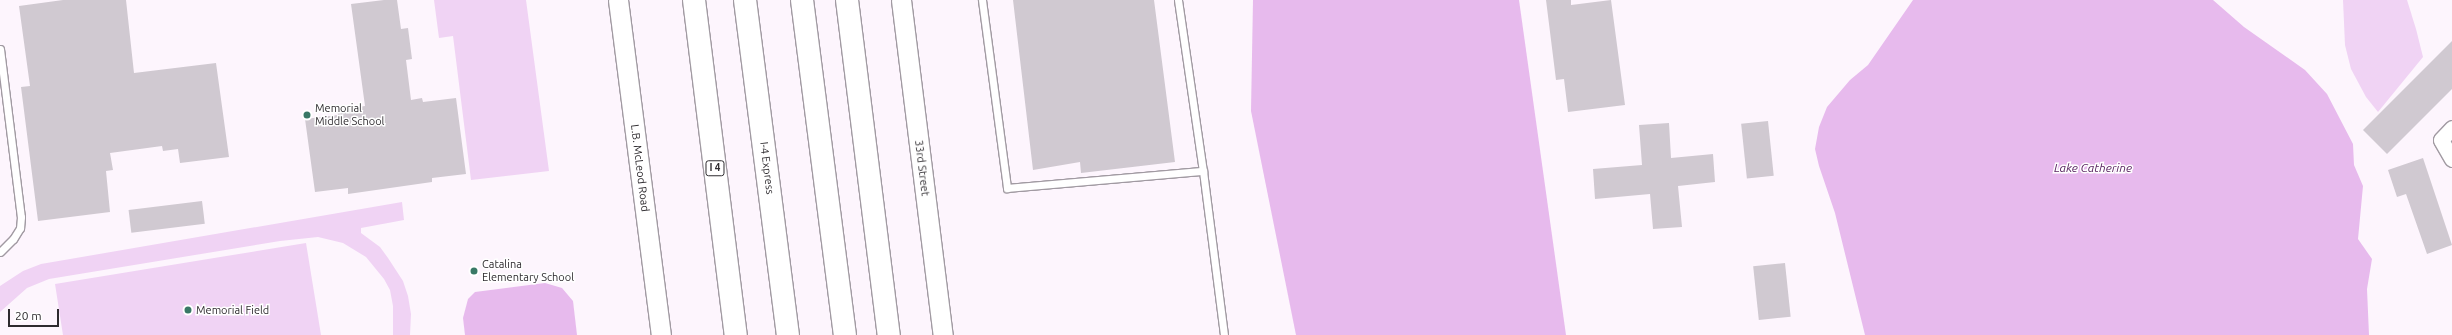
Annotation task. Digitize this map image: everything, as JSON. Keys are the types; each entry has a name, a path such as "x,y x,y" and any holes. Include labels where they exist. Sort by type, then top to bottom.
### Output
{"highway":[{"name":"I 4","path":"694,0 736,335"},
{"name":"I-4 Express","path":"745,0 788,335"},
{"path":"802,0 844,335"},
{"path":"847,0 889,335"}],"street":[{"name":"L.B. McLeod Road","path":"618,0 661,335"},
{"name":"33rd Street","path":"901,0 943,335"},
{"path":"2452,128 2441,140 2452,159"}],"lane":[{"path":"982,0 1007,188 1203,171"},
{"path":"1178,0 1203,171 1224,335"},
{"path":"0,49 21,216 20,228 13,239 0,252"}],"shaded area":[{"path":"434,0 526,0 549,171 471,180 453,36 439,38"},
{"path":"2343,0 2407,0 2423,57 2378,112 2366,97 2351,69 2345,45"},
{"path":"402,202 404,220 361,228 361,233 380,247 403,281 408,296 411,314 410,335 393,335 393,306 390,290 384,279 366,257 343,243 318,237 280,241 49,279 27,288 0,312 0,286 23,271 41,264"},
{"name":"Memorial Field","path":"306,243 321,335 63,335 55,284"}],"water":[{"path":"1253,0 1519,0 1566,335 1296,335 1251,111"},
{"name":"Lake Catherine","path":"1913,0 2213,0 2244,27 2305,70 2327,94 2353,144 2354,165 2363,186 2358,239 2372,259 2367,289 2369,335 1865,335 1835,213 1819,166 1815,149 1819,127 1827,107 1850,80 1868,65"},
{"path":"545,283 562,288 573,301 577,335 465,335 463,318 468,299 475,292"}],"building":[{"path":"63,0 126,0 134,73 216,63 229,157 180,163 178,149 163,151 162,146 110,153 113,170 106,171 110,212 38,221 21,87 30,86 19,6"},
{"path":"397,0 401,29 408,28 412,59 406,60 411,100 422,98 423,102 456,98 466,174 432,178 432,182 348,194 348,188 315,192 305,119 338,115 337,110 365,106 351,4"},
{"path":"1013,0 1154,0 1175,162 1081,173 1080,162 1033,170"},
{"path":"1546,0 1571,0 1571,5 1611,0 1625,105 1568,112 1564,79 1556,80"},
{"path":"2452,41 2452,89 2387,154 2363,130"},
{"path":"1768,121 1774,176 1747,179 1741,124"},
{"path":"1669,123 1671,158 1713,154 1715,182 1678,186 1682,227 1653,229 1650,194 1595,199 1593,169 1642,165 1639,125"},
{"path":"2423,158 2452,245 2427,254 2406,194 2397,197 2388,170"},
{"path":"202,201 205,224 131,233 129,210"},
{"path":"1785,263 1791,317 1759,320 1753,266"}],"place":[{"name":"Memorial Middle School","path":"307,115"},
{"name":"Catalina Elementary School","path":"474,271"},
{"name":"Memorial Field","path":"188,310"}]}
